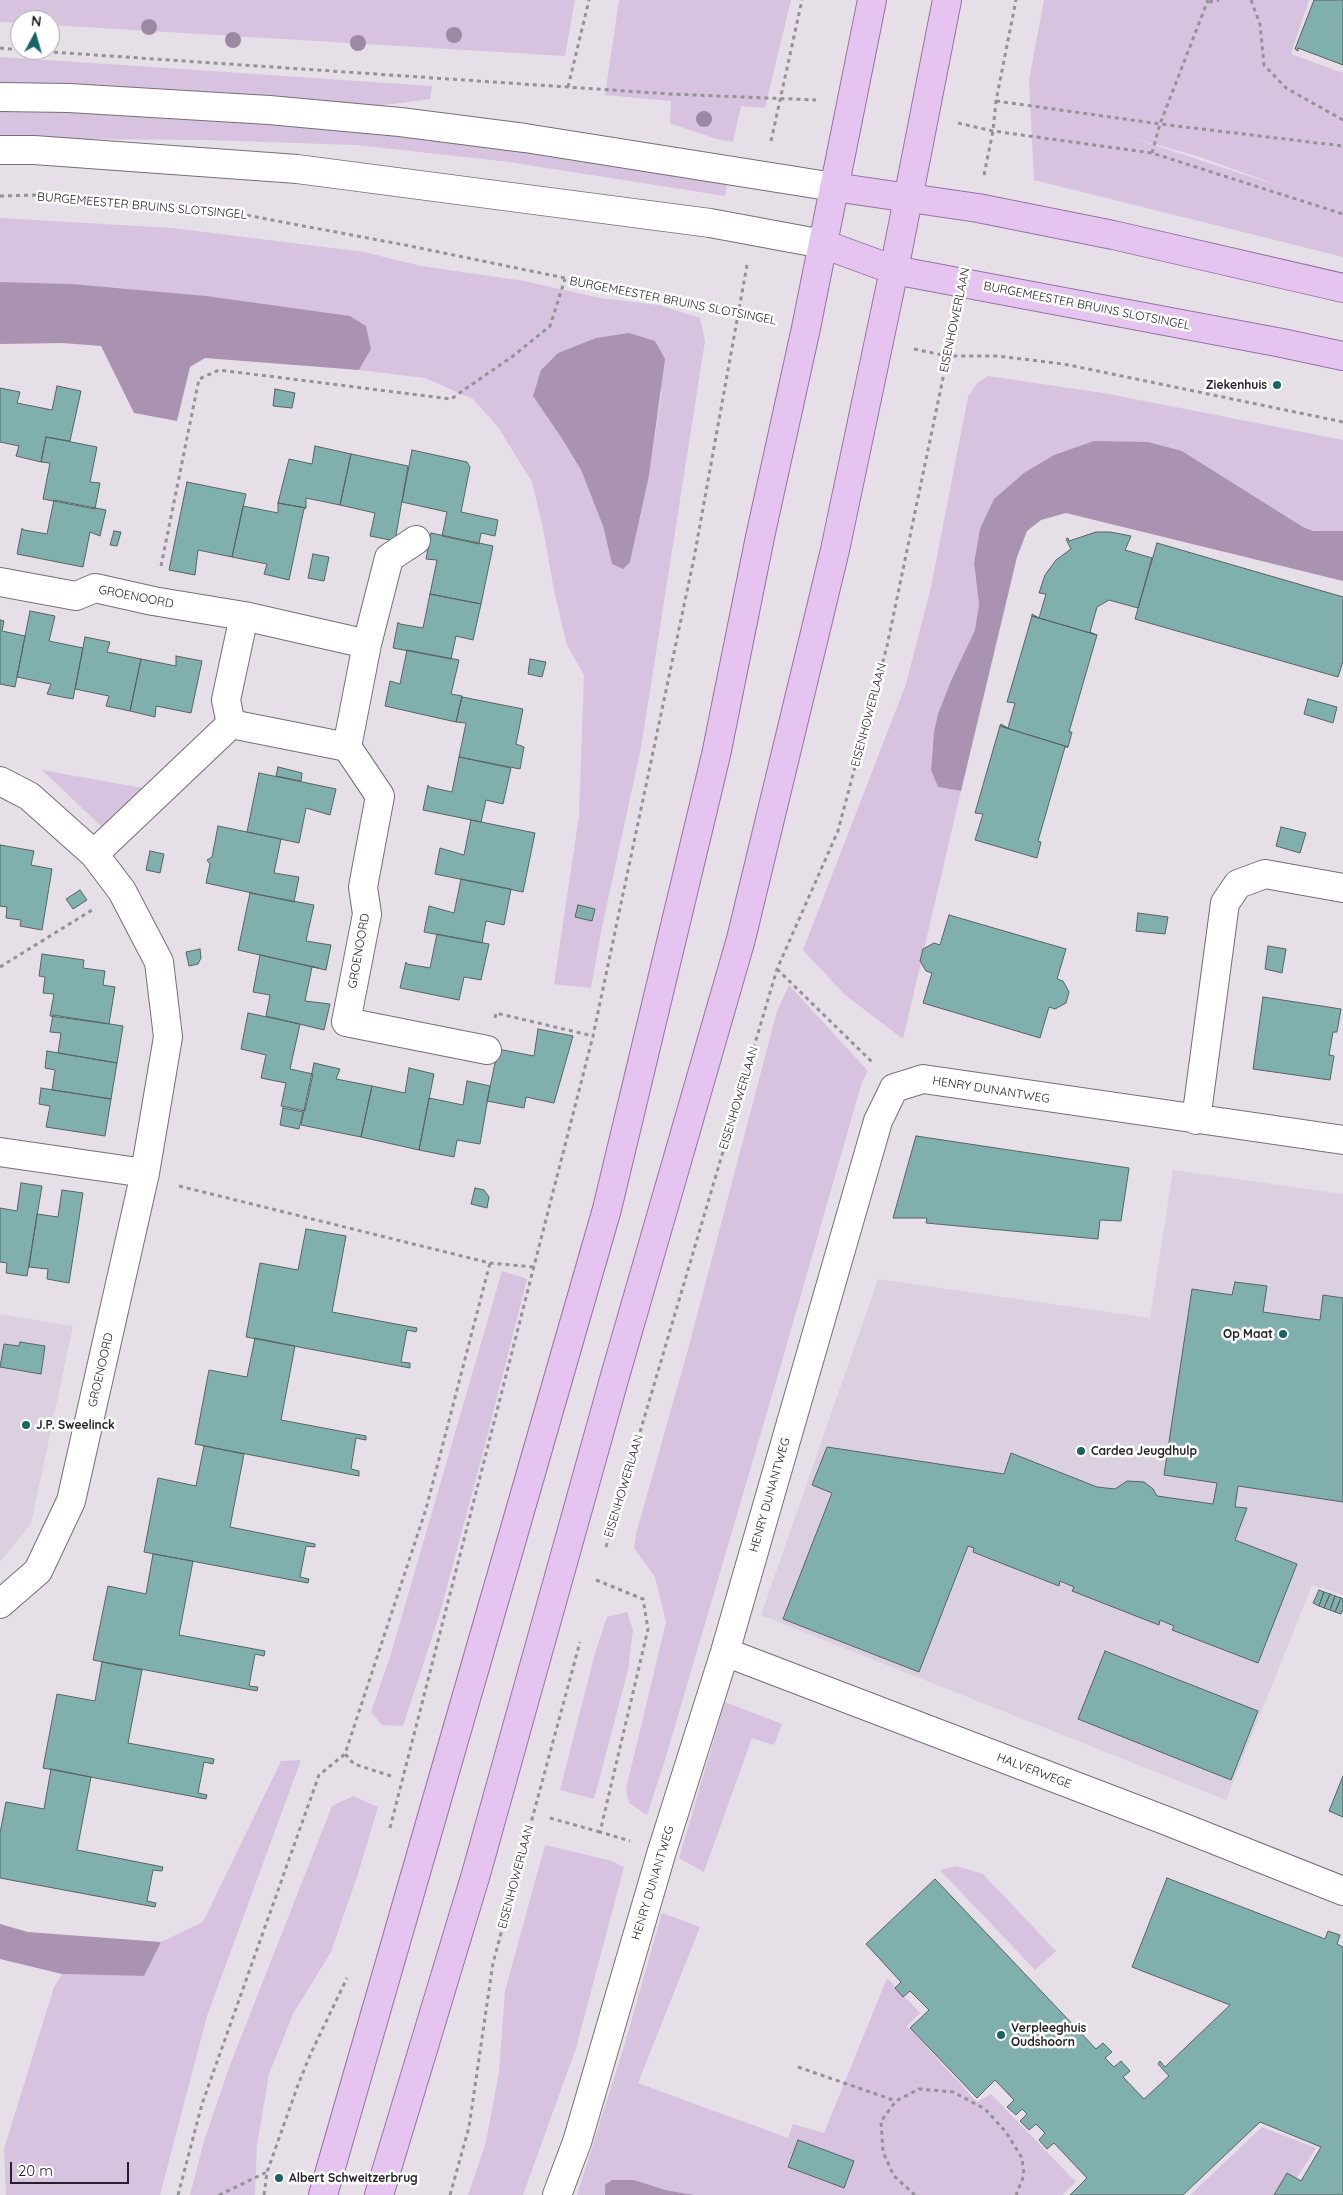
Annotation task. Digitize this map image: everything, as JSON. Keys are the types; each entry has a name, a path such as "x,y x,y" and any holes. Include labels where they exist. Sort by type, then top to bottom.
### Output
{"main road":[{"path":"323,2195 607,1209 716,755 760,537 806,328 872,0"},
{"path":"379,2195 476,1874 612,1386 741,939 835,550 894,270 947,0"},
{"path":"834,186 978,208 1113,235 1343,288"},
{"name":"BURGEMEESTER BRUINS SLOTSINGEL","path":"823,244 894,270 1343,356"}],"street":[{"path":"0,97 69,98 155,103 400,122 524,138 834,186"},
{"name":"BURGEMEESTER BRUINS SLOTSINGEL","path":"0,150 44,151 297,169 710,223 823,244"},
{"path":"231,724 347,747 367,644 389,558 416,540"},
{"name":"GROENOORD","path":"0,582 76,596 95,588 153,601 244,616 367,644"},
{"path":"231,724 226,700 244,616"},
{"path":"94,854 231,724"},
{"name":"GROENOORD","path":"347,747 380,796 363,887 367,914 346,1022 487,1050"},
{"name":"GROENOORD","path":"0,781 29,796 94,854 122,891 159,962 168,1036 145,1173 71,1501 38,1571 0,1604"},
{"path":"1196,1120 1225,903 1238,884 1265,874 1343,888"},
{"name":"HENRY DUNANTWEG","path":"557,2195 577,2142 662,1851 725,1652 878,1121 894,1088 923,1079 1343,1140"},
{"path":"0,1152 145,1173"},
{"name":"HALVERWEGE","path":"725,1652 1343,1891"}],"path":[{"path":"568,87 589,0"},
{"path":"764,175 802,0"},
{"path":"978,208 993,131 996,101 1016,0"},
{"path":"1152,153 1160,124 1208,1 1219,0"},
{"path":"1252,0 1260,24 1264,65 1286,88 1343,120"},
{"path":"60,53 568,87 805,99 850,105"},
{"path":"996,101 1160,124 1343,146"},
{"path":"924,118 993,131 1152,153 1343,214"},
{"name":"BURGEMEESTER BRUINS SLOTSINGEL","path":"0,196 38,195 230,212 405,245 806,328"},
{"path":"388,1835 594,1036 694,558 737,313 754,231"},
{"path":"153,601 199,379 219,370 451,399 513,356 550,326 565,279"},
{"name":"EISENHOWERLAAN","path":"605,1551 777,970 838,831 887,646 962,282"},
{"path":"879,342 947,356 997,356 1064,364 1343,422"},
{"path":"0,967 122,891"},
{"path":"777,970 869,1058 894,1088"},
{"path":"487,1050 496,1013 594,1036"},
{"path":"145,1173 187,1189 490,1263 534,1267"},
{"path":"178,2195 202,2104 318,1775 345,1754 426,1509 490,1263"},
{"path":"594,1589 596,1580 643,1599 648,1629 600,1832"},
{"name":"EISENHOWERLAAN","path":"450,2195 469,2127 493,1963 581,1637"},
{"path":"345,1754 354,1764 391,1776"},
{"path":"550,1818 662,1851"},
{"path":"264,2195 267,2172 311,2053 348,1976"},
{"path":"798,2067 896,2102"},
{"path":"915,2195 894,2176 883,2152 881,2121 896,2102 919,2089 953,2092 985,2109 1006,2132 1022,2158 1024,2175 1016,2195"},
{"path":"219,2195 267,2172"}],"shaded area":[{"path":"0,0 575,0 565,56 60,26 60,10 10,10 10,22 0,22"},
{"path":"619,0 791,0 765,108 741,106 733,142 716,139 670,123 671,101 605,95"},
{"path":"1044,0 1309,0 1291,54 1343,73 1343,257 1034,180 1029,80","holes":["1133,138 1200,157 1285,188"]},
{"path":"0,57 10,58 10,60 45,60 432,86 430,99 377,106 270,97 0,85"},
{"path":"0,110 131,115 291,125 439,139 575,158 727,184 725,196 509,162 356,145 0,136"},
{"path":"0,218 173,228 364,252 421,266 524,281 600,298 659,305 700,318 705,341 641,748 602,927 591,988 554,984 579,816 584,675 567,645 532,482 498,427 473,399 425,378 359,370 371,349 71,284 0,282","holes":["662,389 649,476 630,562 612,564 603,526 581,470 561,437"]},
{"path":"0,282 71,284 206,296 350,316 366,326 371,349 359,370 205,358 190,367 177,421 134,413 101,346 63,343 0,344"},
{"path":"629,333 655,341 665,359 649,476 630,562 623,569 612,564 603,526 581,470 533,396 541,370 558,353 596,338"},
{"path":"988,376 1109,394 1343,440 1343,531 1313,531 1303,527 1182,451 980,529 974,563 979,604 975,630 938,714 932,752 931,770 938,787 961,791 903,1039 845,995 803,950 906,684 931,587 968,397 977,383"},
{"path":"1094,441 1148,442 1182,451 1303,527 1313,531 1343,531 1343,581 1066,513 1041,520 1027,531 1017,557 961,791 938,787 931,770 934,732 938,714 951,681 975,630 979,604 974,563 980,529 994,499 1024,473 1054,455"},
{"path":"42,770 148,789 103,828"},
{"path":"789,985 868,1071 862,1082 780,1368 665,1760 647,1815 629,1803 626,1789 666,1622 655,1577 634,1548 636,1534 690,1342 777,1011"},
{"name":"Cardea Jeugdhulp","path":"1173,1170 1343,1194 1343,1595 1312,1585 1226,1800 761,1615 878,1279 1150,1318"},
{"path":"502,1271 527,1279 485,1445 440,1613 403,1726 382,1725 371,1712 390,1657"},
{"name":"J.P. Sweelinck","path":"0,1314 73,1326 31,1524 0,1562"},
{"path":"627,1612 633,1630 628,1670 594,1799 560,1790 595,1653 607,1617"},
{"path":"725,1702 782,1724 774,1745 752,1738 704,1872 679,1858"},
{"path":"301,1760 207,2016 160,2195 6,2195 4,2149 54,1987 62,1974 144,1976 161,1942 203,1922 281,1761"},
{"path":"353,1796 378,1807 359,1871 331,1952 293,2014 269,2074 257,2145 255,2195 190,2195 204,2141 230,2065 332,1806"},
{"path":"545,1845 612,1861 624,1867 576,2048 523,2195 468,2195 486,2142 499,2072 505,1991"},
{"path":"956,1866 983,1874 1056,1951 1035,1970 940,1870"},
{"path":"662,1913 700,1927 638,2083 788,2138 793,2124 824,2133 887,1978 920,2013 907,2026 977,2102 991,2094 1076,2182 1062,2195 695,2195 665,2190 604,2193 605,2195 577,2195 625,2043"},
{"path":"0,1924 28,1932 161,1942 144,1976 62,1974 0,1959"},
{"path":"1262,2127 1316,2148 1286,2195 1190,2195"},
{"path":"612,2180 634,2180 665,2190 695,2195 605,2195 605,2185"}],"building":[{"path":"1314,0 1343,0 1343,65 1298,48 1298,51 1295,49"},
{"path":"57,386 81,391 70,441 46,437 41,462 16,456 19,446 0,442 0,388 20,392 17,403 52,410"},
{"path":"275,389 295,393 292,408 273,406"},
{"path":"46,437 97,447 90,482 100,483 95,509 43,499 50,463 41,462"},
{"path":"315,446 351,454 340,505 306,498 306,508 278,503 289,459 312,464"},
{"path":"412,450 467,462 470,467 461,512 498,520 495,536 481,533 479,544 442,536 447,512 402,502"},
{"path":"351,454 408,466 395,541 370,536 375,513 340,505"},
{"path":"187,482 246,494 232,557 198,550 195,575 169,570"},
{"path":"54,500 106,510 100,536 90,532 83,567 17,554 22,528 47,534"},
{"path":"278,503 306,508 304,509 289,580 264,574 267,564 232,557 243,506 278,513"},
{"path":"114,531 121,532 117,546 110,545"},
{"path":"1096,532 1110,532 1131,536 1125,550 1152,558 1138,608 1109,600 1097,607 1090,632 1097,635 1032,616 1032,614 1039,618 1046,594 1039,593 1045,575 1056,560 1071,549 1066,539 1068,538 1069,541"},
{"path":"431,533 493,546 481,604 430,594 437,560 426,559"},
{"path":"1157,543 1343,597 1343,661 1338,677 1135,619"},
{"path":"313,554 329,557 324,581 308,578"},
{"path":"430,594 481,604 473,640 456,636 451,659 393,648 398,622 423,628"},
{"path":"30,611 55,616 49,641 83,648 73,699 47,694 51,684 17,677"},
{"path":"1032,616 1097,635 1069,732 1072,732 1068,747 1000,726 1001,724 1008,728 1015,703 1007,702"},
{"path":"0,620 4,621 2,631 25,636 15,687 0,684"},
{"path":"85,637 110,642 107,652 141,659 130,711 106,706 109,696 75,689"},
{"path":"407,650 459,660 451,694 462,696 456,722 385,706 390,681 400,684"},
{"path":"176,656 202,661 191,713 156,706 155,717 130,711 141,659 176,666"},
{"path":"530,659 546,662 542,677 528,674"},
{"path":"462,697 523,709 516,744 524,747 520,769 459,757 466,723 456,722"},
{"path":"1308,699 1337,707 1333,723 1304,714"},
{"path":"1000,726 1068,747 1065,747 1038,841 1041,842 1037,858 975,840 983,814 975,813"},
{"path":"459,757 511,768 503,804 486,800 481,822 423,810 428,785 429,787 452,792"},
{"path":"278,767 302,773 301,781 276,776"},
{"path":"259,773 336,789 330,815 306,808 299,843 247,832"},
{"path":"471,820 535,833 523,892 435,874 440,848 464,855"},
{"path":"218,826 281,839 274,873 299,877 294,902 206,883 210,864 207,860 212,857"},
{"path":"1281,827 1306,833 1300,853 1276,846"},
{"path":"0,845 34,851 31,865 52,869 42,930 20,926 21,920 6,918 7,907 0,906"},
{"path":"150,851 164,854 160,873 146,870"},
{"path":"461,879 511,889 504,925 486,921 482,943 424,932 429,906 454,913"},
{"path":"80,890 87,900 73,909 66,899"},
{"path":"250,893 314,905 306,941 331,945 326,970 238,950"},
{"path":"578,905 595,909 592,921 575,917"},
{"path":"1138,913 1168,917 1165,934 1136,931"},
{"path":"949,915 1066,949 1057,979 1063,981 1069,992 1066,1003 1055,1009 1049,1007 1040,1038 923,1003 932,973 926,971 920,961 923,949 934,943 940,945"},
{"path":"437,934 489,944 481,980 464,977 459,1000 400,988 406,962 407,964 430,968"},
{"path":"1268,946 1286,949 1282,973 1265,969"},
{"path":"200,949 201,958 198,964 189,966 186,952"},
{"path":"42,954 84,960 83,968 105,971 103,985 115,987 109,1024 50,1016 54,994 43,993 45,977 39,976"},
{"path":"260,955 319,968 312,967 305,1001 330,1004 324,1030 266,1016 270,995 253,992"},
{"path":"1263,997 1341,1009 1337,1032 1333,1032 1329,1055 1334,1056 1330,1080 1253,1069"},
{"path":"248,1013 300,1024 290,1069 313,1074 305,1111 281,1106 286,1083 261,1078 266,1055 241,1049"},
{"path":"53,1015 123,1026 117,1063 58,1053 61,1033 50,1032"},
{"path":"538,1029 573,1036 554,1103 526,1097 524,1108 487,1101 498,1049 534,1056"},
{"path":"47,1051 117,1063 111,1099 52,1090 55,1070 45,1068"},
{"path":"314,1063 340,1069 336,1079 372,1086 361,1137 301,1125"},
{"path":"409,1068 434,1074 419,1150 361,1137 372,1086 405,1093"},
{"path":"467,1081 490,1086 480,1144 457,1140 454,1157 419,1150 429,1098 463,1105"},
{"path":"41,1088 111,1099 105,1136 46,1127 50,1106 39,1104"},
{"path":"283,1108 303,1112 299,1129 280,1125"},
{"path":"916,1136 1129,1168 1121,1221 1100,1220 1098,1239 926,1223 927,1218 893,1218"},
{"path":"21,1183 42,1186 27,1276 6,1273 7,1263 0,1262 0,1208 17,1211"},
{"path":"475,1188 484,1190 489,1197 487,1208 471,1204"},
{"path":"62,1190 83,1193 69,1283 47,1279 48,1269 29,1267 37,1214 58,1217"},
{"path":"306,1229 346,1236 332,1312 417,1328 416,1332 407,1330 401,1362 410,1363 410,1368 246,1337 260,1263 298,1270"},
{"path":"1235,1282 1267,1286 1263,1312 1320,1320 1323,1295 1343,1298 1343,1502 1238,1486 1235,1507 1247,1508 1235,1540 1297,1564 1258,1663 1172,1630 1174,1626 1160,1620 1159,1625 1072,1591 1074,1587 1060,1581 1059,1586 973,1552 974,1548 968,1546 919,1672 783,1619 832,1493 812,1485 827,1447 1004,1474 1011,1453 1097,1487 1115,1489 1127,1481 1144,1482 1153,1489 1157,1496 1213,1504 1217,1483 1164,1475 1192,1289 1232,1295"},
{"path":"255,1338 295,1346 281,1420 366,1436 366,1440 356,1438 351,1469 359,1471 359,1476 195,1444 209,1370 247,1377"},
{"path":"20,1342 45,1346 41,1374 0,1367 4,1344 19,1346"},
{"path":"204,1446 244,1454 230,1527 315,1544 315,1547 306,1546 300,1577 309,1579 308,1583 144,1552 158,1478 196,1486"},
{"path":"153,1554 193,1561 179,1635 265,1651 264,1656 255,1654 249,1686 258,1687 257,1691 93,1660 108,1586 146,1594"},
{"path":"1319,1590 1324,1592 1319,1606 1313,1603"},
{"path":"1324,1592 1330,1594 1324,1608 1319,1606"},
{"path":"1330,1594 1335,1596 1330,1610 1324,1608"},
{"path":"1335,1596 1341,1598 1335,1612 1330,1610"},
{"path":"1341,1598 1343,1599 1343,1609 1341,1614 1335,1612"},
{"path":"1105,1651 1258,1711 1231,1780 1078,1719"},
{"path":"102,1662 142,1670 128,1743 214,1759 213,1764 204,1762 198,1793 207,1795 206,1799 43,1768 57,1694 95,1701"},
{"path":"51,1769 91,1777 77,1850 163,1867 162,1871 153,1870 147,1901 156,1903 155,1907 0,1878 0,1833 6,1802 44,1809"},
{"path":"1343,1776 1343,1817 1329,1811"},
{"name":"Verpleeghuis Oudshoorn","path":"1167,1878 1325,1939 1328,1931 1340,1935 1337,1944 1343,1947 1343,2195 1274,2195 1287,2173 1301,2181 1321,2147 1260,2122 1183,2195 1070,2195 1087,2178 1054,2143 1047,2149 1039,2140 1045,2133 1036,2124 1029,2130 1020,2121 1027,2114 1022,2109 1016,2115 1007,2107 1014,2100 995,2080 977,2098 910,2028 929,2010 910,1991 903,1997 895,1988 901,1982 866,1944 935,1879 1096,2049 1103,2043 1112,2052 1105,2058 1114,2067 1121,2061 1130,2071 1123,2077 1144,2099 1169,2076 1158,2064 1160,2061 1165,2067 1230,2005 1132,1967"},
{"path":"798,2140 854,2161 844,2188 788,2167"}],"place":[{"name":"Ziekenhuis","path":"1277,385"},
{"name":"Op Maat","path":"1283,1334"},
{"name":"J.P. Sweelinck","path":"26,1425"},
{"name":"Cardea Jeugdhulp","path":"1081,1451"},
{"name":"Verpleeghuis Oudshoorn","path":"1001,2035"},
{"name":"Albert Schweitzerbrug","path":"279,2178"}]}
